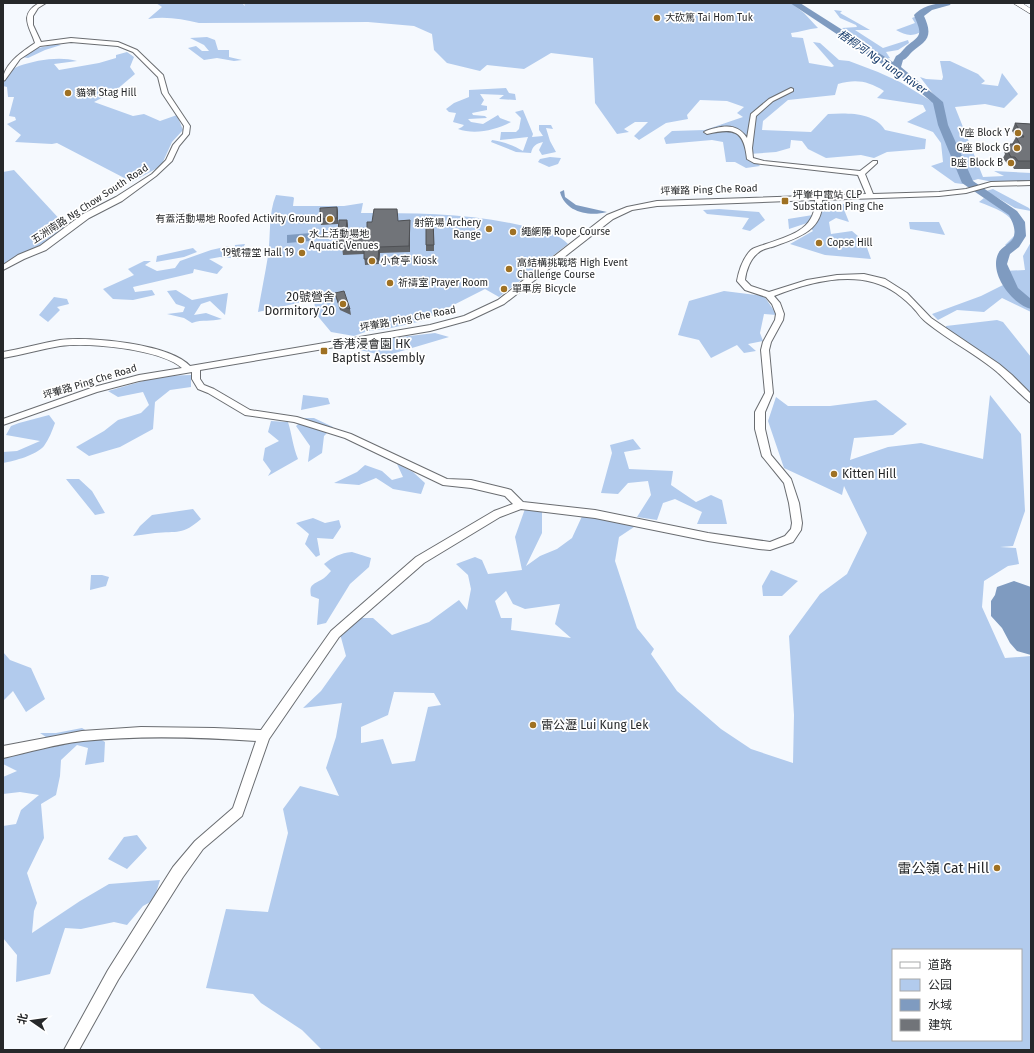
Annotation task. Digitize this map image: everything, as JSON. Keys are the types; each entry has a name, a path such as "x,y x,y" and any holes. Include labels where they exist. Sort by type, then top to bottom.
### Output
{"main road":[{"path":"1017,3 1031,12"}],"street":[{"path":"3,78 18,58 38,44 29,25 29,20 35,8 43,3"},
{"name":"五洲南路 Ng Chow South Road","path":"3,268 21,257 43,248 86,216 119,199 154,175 169,161 176,145 186,134 187,126 165,93 161,76 135,51 118,44 71,40 38,44"},
{"path":"791,90 771,100 753,114 749,157 753,160 809,168 832,169 861,173 875,162"},
{"path":"707,132 726,128 736,129 742,135 749,148"},
{"path":"861,173 870,196"},
{"name":"坪輋路 Ping Che Road","path":"3,422 121,382 192,368 430,328 470,317 494,306 508,297 610,217 636,206 664,203 939,194 966,191 998,183 1031,183"},
{"path":"71,1050 113,975 178,872 199,846 238,812 264,736 335,634 420,560 497,514 520,505 595,514 708,537 759,545 770,546 789,539 796,530 797,523 794,503 788,482 767,456 760,429 760,412 770,393 766,374 766,342 780,320 780,314 776,303 769,295 748,288 742,284 741,281 742,273 746,264 756,250 806,230 817,220 820,208 818,197"},
{"path":"769,295 795,285 839,278 865,278 881,281 909,299 926,319 976,352 1014,382 1031,400"},
{"path":"3,355 60,343 100,344 128,347 170,357 192,368 201,387 211,391 248,413 294,419 348,436 446,482 471,484 508,493 520,505"},
{"path":"3,752 82,736 141,732 214,733 264,736"}],"green space":[{"path":"156,3 242,3 245,6 244,3 791,3 804,13 818,28 791,33 792,37 803,38 809,63 832,67 834,66 813,42 820,43 839,60 849,61 878,72 900,82 931,101 937,99 920,77 942,80 943,77 940,61 950,61 978,74 985,81 981,84 998,86 1002,73 1018,94 1004,108 985,104 955,107 983,177 1004,176 994,171 1031,173 1031,185 998,183 978,179 962,184 955,183 931,166 943,162 941,143 933,132 907,122 926,111 923,105 877,98 884,91 867,83 856,81 838,84 835,95 788,100 763,121 762,130 811,132 828,114 860,115 874,120 885,130 926,139 925,149 887,152 874,158 861,155 826,158 808,149 802,141 791,140 790,148 776,152 749,154 760,166 746,168 735,162 726,162 723,142 712,140 666,144 664,138 672,131 705,130 743,117 737,113 744,107 727,101 700,100 687,115 688,119 666,123 639,140 634,136 648,122 635,122 624,129 629,132 617,134 595,103 593,58 551,53 524,69 487,65 480,71 447,63 434,50 432,34 414,26 368,22 199,23 174,18 148,19 162,7"},
{"path":"834,10 842,11 840,13 870,30 855,30 883,48 908,40 909,43 898,50 886,52 890,58 886,59 842,28 857,27 856,25 840,18"},
{"path":"917,16 922,22 918,22 921,32 908,35 896,30 915,23 912,18"},
{"path":"207,37 215,40 218,50 229,50 229,57 242,60 234,61 217,58 204,60 188,48 196,46 202,51 209,51 204,45 190,38"},
{"path":"57,44 61,45 45,50 28,58 22,57 38,48"},
{"path":"127,52 134,57 130,67 135,74 115,91 94,102 133,116 144,114 160,121 177,115 183,130 172,142 161,166 132,182 57,143 15,142 21,135 7,124 16,120 15,117 9,116 14,97 8,97 7,87 3,86 3,76 17,67 40,60 63,59 77,61 54,64 59,70 99,63 116,58 116,55"},
{"path":"506,88 509,93 515,94 516,100 499,99 504,95 480,94 484,100 481,105 487,106 487,110 472,113 473,115 485,116 487,118 468,119 471,122 483,124 498,115 500,118 511,122 499,127 478,132 458,129 464,125 453,122 456,113 449,112 446,109 454,103 469,97 469,90"},
{"path":"523,110 533,134 532,137 543,136 539,130 539,125 551,125 553,129 546,128 550,141 556,152 542,155 539,150 543,142 535,146 531,153 516,152 491,142 492,140 504,143 523,151 528,137 500,140 501,132 516,132 519,129 521,118 515,112"},
{"path":"550,157 561,158 558,164 549,167 538,162 540,159"},
{"path":"14,170 65,225 72,227 3,268 3,172"},
{"path":"993,189 1029,208 1031,211 1015,208 986,191"},
{"path":"276,195 293,197 293,206 344,206 363,203 361,213 451,215 495,220 550,233 558,236 568,244 499,297 485,289 422,321 387,329 368,331 354,336 331,332 316,314 314,301 311,300 258,312 268,256 273,202"},
{"path":"984,198 1012,209 1021,217 1023,227 1022,234 1011,248 1005,245 1014,236 1014,223 999,210 979,202"},
{"path":"829,203 844,204 849,222 836,218 829,222 831,234 852,231 865,242 871,259 825,255 790,244 813,231 807,223 789,229 788,219 819,214"},
{"path":"719,209 759,212 765,220 750,231 742,229 749,218 707,214 703,210"},
{"path":"909,222 939,222 945,235 910,229"},
{"path":"1031,242 1031,305 1014,290 1007,281 1003,271 1025,270 1023,256"},
{"path":"245,244 241,252 235,256 241,259 220,257 209,259 223,267 217,274 194,269 193,273 133,287 135,292 152,290 155,295 133,300 113,299 103,289 134,275 128,269 144,261 151,261 145,265 157,271 175,268 180,261 211,250 229,246 226,252 234,252 235,245"},
{"path":"193,248 197,252 184,257 156,262 157,256"},
{"path":"1003,285 1018,301 1031,308 1031,312 1002,298 984,312 957,310 938,320 932,314 981,296"},
{"path":"176,290 192,300 228,293 225,315 210,301 201,304 194,315 206,313 222,319 192,323 184,318 167,314 183,312 185,307 176,304 167,291"},
{"path":"724,291 764,296 777,315 764,314 760,333 763,341 748,344 756,351 744,353 737,345 711,358 699,340 678,335 689,301"},
{"path":"54,297 67,299 69,304 57,307 60,310 48,322 39,315"},
{"path":"997,320 1003,322 1031,357 1031,404 1018,385 945,332 946,326"},
{"path":"435,333 449,337 385,356 360,350 384,339"},
{"path":"191,375 191,387 170,390 155,402 153,429 120,447 89,456 76,447 104,431 118,420 141,413 149,405 143,392 118,397 108,391 161,376"},
{"path":"303,395 328,398 330,404 301,410"},
{"path":"990,395 1021,434 1025,511 1013,546 1000,547 1016,548 1019,564 1008,566 984,581 982,607 1005,658 1031,656 1031,1050 322,1050 302,1030 261,1003 253,994 206,988 226,909 268,912 288,833 283,809 300,786 339,796 326,768 336,737 342,703 303,708 321,691 346,656 339,630 355,618 373,618 392,635 429,622 459,600 467,610 471,589 468,575 456,564 475,557 482,560 488,574 522,570 515,537 526,506 542,508 542,533 526,566 540,556 557,549 572,538 584,512 622,519 634,527 619,537 615,561 637,628 654,649 651,654 677,691 721,729 751,749 793,763 794,715 789,636 820,594 847,574 867,533 844,486 842,495 784,468 768,421 776,397 788,406 830,406 876,400 907,424 893,435 854,438 850,460 888,447 921,443 983,459","holes":["506,591 513,604 525,609 560,604 555,624 571,638 511,630 512,618 501,618 495,601","394,692 434,693 441,705 428,707 415,761 392,764 383,739 361,743 361,727 388,715"]},
{"path":"49,415 55,423 44,446 31,455 3,463 3,452 17,451 40,441 6,435 11,426"},
{"path":"305,418 314,418 333,427 324,436 322,453 308,462 310,446 296,426"},
{"path":"271,421 288,422 298,459 268,476 271,471 263,460 265,448 279,441 268,432"},
{"path":"633,439 641,449 624,452 629,469 673,471 671,485 696,502 711,495 722,500 727,524 697,524 702,512 675,499 663,503 657,520 637,517 651,495 648,481 628,483 618,494 601,493 612,453 610,445"},
{"path":"397,464 413,472 425,483 421,494 393,489 376,478 359,485 334,483 357,472 365,465 382,471 392,480 403,477"},
{"path":"66,479 79,479 92,491 105,513 95,515"},
{"path":"193,509 201,519 189,528 174,532 133,536 140,526 152,515"},
{"path":"313,518 325,523 339,520 341,527 333,539 317,538 320,555 316,557 305,544 309,534 296,523"},
{"path":"352,552 371,558 369,567 350,584 326,623 317,625 319,599 311,596 311,587 331,571 324,564 330,559 344,553"},
{"path":"771,570 798,581 782,596 763,596 762,586"},
{"path":"91,575 102,575 109,577 106,586 90,590"},
{"path":"3,652 10,660 31,668 45,699 26,712 13,691 3,701"},
{"path":"82,728 105,742 104,762 85,765 88,748 77,745 61,760 60,776 56,795 41,804 44,838 27,873 37,903 34,911 32,933 80,901 109,884 160,880 154,900 143,906 127,925 114,922 81,929 65,928 50,974 16,982 17,955 3,938 3,826 16,824 21,810 39,795 20,792 3,794 3,777 17,771 3,764 3,748 16,745 36,751 46,737 40,733 56,733"},
{"path":"137,835 147,848 127,869 108,859 124,837"}],"water":[{"path":"564,190 565,197 576,205 607,212 593,214 572,208 563,199 560,192"},
{"path":"311,233 311,241 287,243 287,235"},
{"path":"1014,581 1031,587 1031,655 1017,651 1010,643 1002,628 991,616 991,601 995,595 997,587"}],"building":[{"path":"1015,123 1031,124 1031,161 1018,161 1015,157 1011,157 1007,150 1010,150 1007,144 1020,144 1016,137 1024,137"},
{"path":"337,207 337,218 320,219 320,208"},
{"path":"374,209 397,209 398,221 410,220 409,246 379,247 378,259 364,259 364,248 342,249 342,241 337,242 339,220 347,220 346,230 367,229 367,222 372,222"},
{"path":"426,220 433,220 434,245 426,245"},
{"path":"344,291 350,309 339,305 335,293"}],"waterway":[{"name":"梧桐河 Ng Tung River","path":"794,3 895,68"},
{"path":"895,68 899,58 904,56 911,47 920,42 923,38 923,26 919,15 929,8 947,3"},
{"name":"梧桐河 Ng Tung River","path":"895,68 938,102 943,125 968,183 1013,213 1019,222 1020,236 1015,244 1004,253 1001,264 1004,274 1013,291 1031,305"}],"place":[{"name":"大砍篤 Tai Hom Tuk","path":"657,18"},
{"name":"貓嶺 Stag Hill","path":"68,93"},
{"name":"Y座 Block Y","path":"1018,133"},
{"name":"G座 Block G","path":"1017,148"},
{"name":"B座 Block B","path":"1011,163"},
{"name":"坪輋中電站 CLP Substation Ping Che","path":"785,201"},
{"name":"有蓋活動場地 Roofed Activity Ground","path":"330,219"},
{"name":"射箭場 Archery Range","path":"489,229"},
{"name":"繩網陣 Rope Course","path":"513,232"},
{"name":"水上活動場地 Aquatic Venues","path":"301,240"},
{"name":"Copse Hill","path":"819,243"},
{"name":"19號禮堂 Hall 19","path":"302,253"},
{"name":"小食亭 Kiosk","path":"372,261"},
{"name":"高結構挑戰塔 High Event Challenge Course","path":"509,269"},
{"name":"祈禱室 Prayer Room","path":"390,283"},
{"name":"單車房 Bicycle","path":"504,289"},
{"name":"20號營舍 Dormitory 20","path":"343,304"},
{"name":"香港浸會園 HK Baptist Assembly","path":"324,351"},
{"name":"Kitten Hill","path":"834,474"},
{"name":"雷公瀝 Lui Kung Lek","path":"533,725"},
{"name":"雷公嶺 Cat Hill","path":"997,868"}]}
